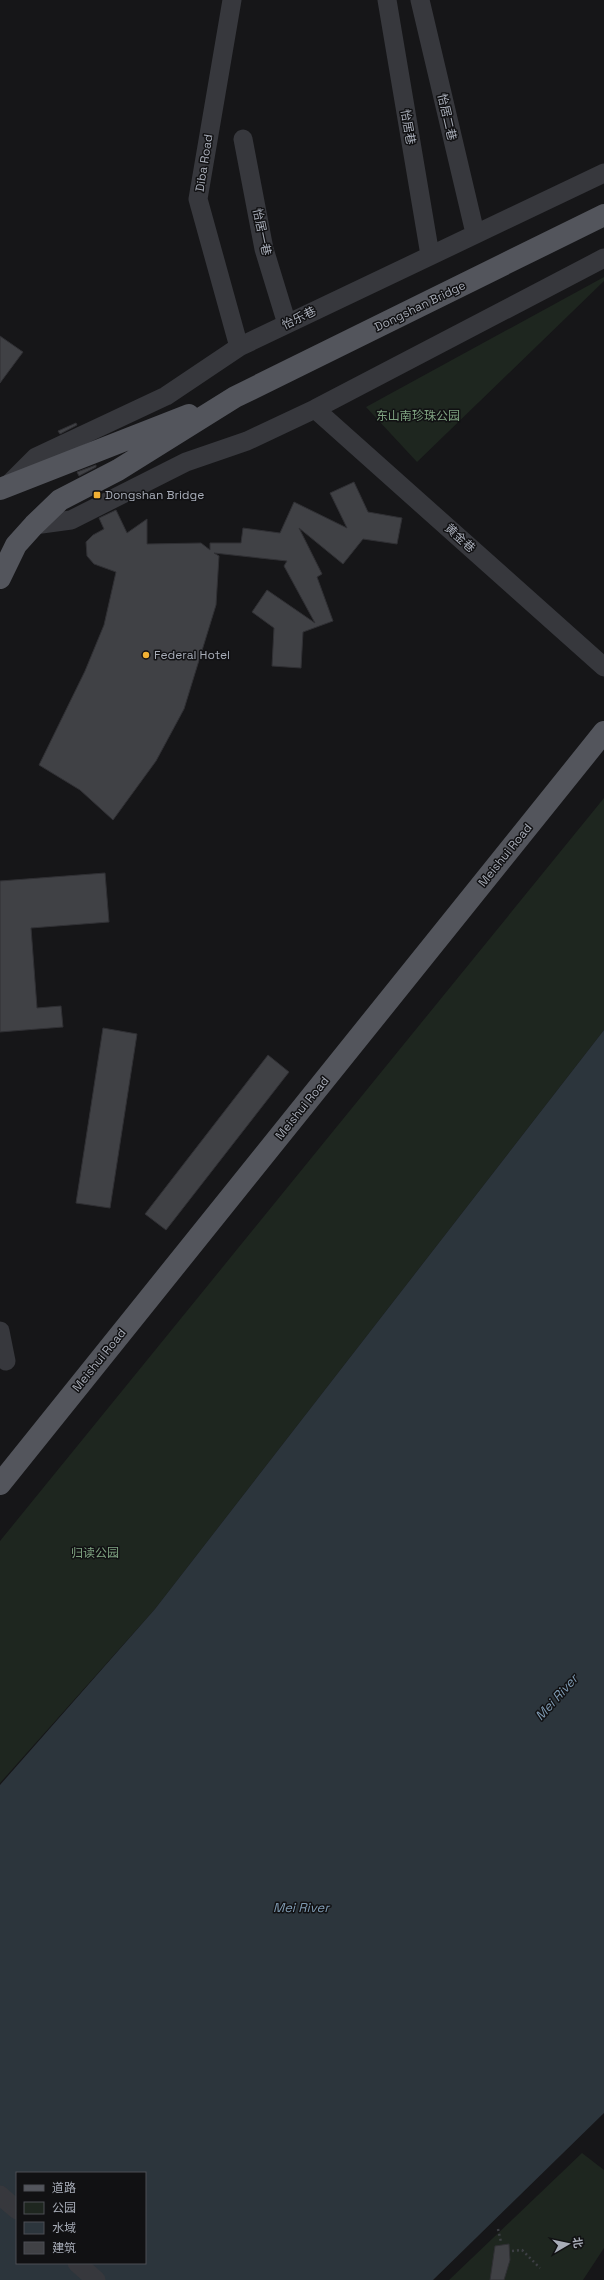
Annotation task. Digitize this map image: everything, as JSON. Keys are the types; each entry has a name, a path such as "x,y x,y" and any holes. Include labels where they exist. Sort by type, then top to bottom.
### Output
{"main road":[{"name":"Dongshan Bridge","path":"235,397 604,215"},
{"path":"4,487 235,397"},
{"path":"0,578 16,545 60,500 118,470 235,397"},
{"name":"Meishui Road","path":"0,1484 604,732"}],"street":[{"name":"Diba Road","path":"232,0 198,199 239,347"},
{"name":"怡居巷","path":"387,0 430,255"},
{"name":"怡居二巷","path":"420,0 475,233"},
{"name":"怡居一巷","path":"243,139 264,249 286,324"},
{"name":"怡乐巷","path":"4,487 36,457 166,396 239,347 475,233 604,173"},
{"path":"34,525 71,520 186,462 247,440 315,409 604,258"},
{"name":"黄金巷","path":"315,409 604,667"},
{"path":"0,1331 6,1361"},
{"path":"0,2195 16,2209"},
{"path":"78,2264 96,2280"}],"path":[{"path":"498,2229 501,2242"},
{"path":"512,2251 522,2250 540,2268"}],"green space":[{"name":"东山南珍珠公园","path":"604,277 604,281 417,462 366,407"},
{"name":"归读公园","path":"604,798 604,1030 155,1609 0,1783 0,1541"},
{"path":"582,2153 604,2170 604,2248 583,2280 449,2280"}],"water":[{"name":"Mei River","path":"604,1030 604,2113 433,2280 0,2280 0,1785 155,1609"}],"building":[{"path":"0,336 23,352 0,383"},
{"path":"76,423 77,425 60,434 58,431"},
{"path":"96,465 96,467 79,476 77,472"},
{"name":"Federal Hotel","path":"354,482 368,512 402,518 397,544 363,539 343,564 299,528 322,574 317,577 333,621 303,632 301,668 272,666 274,628 252,612 267,590 315,623 284,566 287,561 214,553 219,556 216,605 184,709 156,761 113,820 80,790 39,765 85,671 104,625 116,572 94,564 87,556 86,542 93,535 104,529 99,518 116,510 127,533 147,519 147,544 201,543 210,550 210,543 241,543 243,528 280,533 294,502 347,528 330,493"},
{"path":"105,873 109,922 31,928 37,1008 61,1006 63,1027 0,1032 0,881"},
{"path":"103,1028 137,1034 110,1208 76,1203"},
{"path":"268,1055 289,1072 166,1230 145,1214"},
{"path":"509,2244 510,2260 504,2280 490,2280 495,2246"}],"place":[{"name":"Dongshan Bridge","path":"97,495"},
{"name":"Federal Hotel","path":"146,655"}]}
